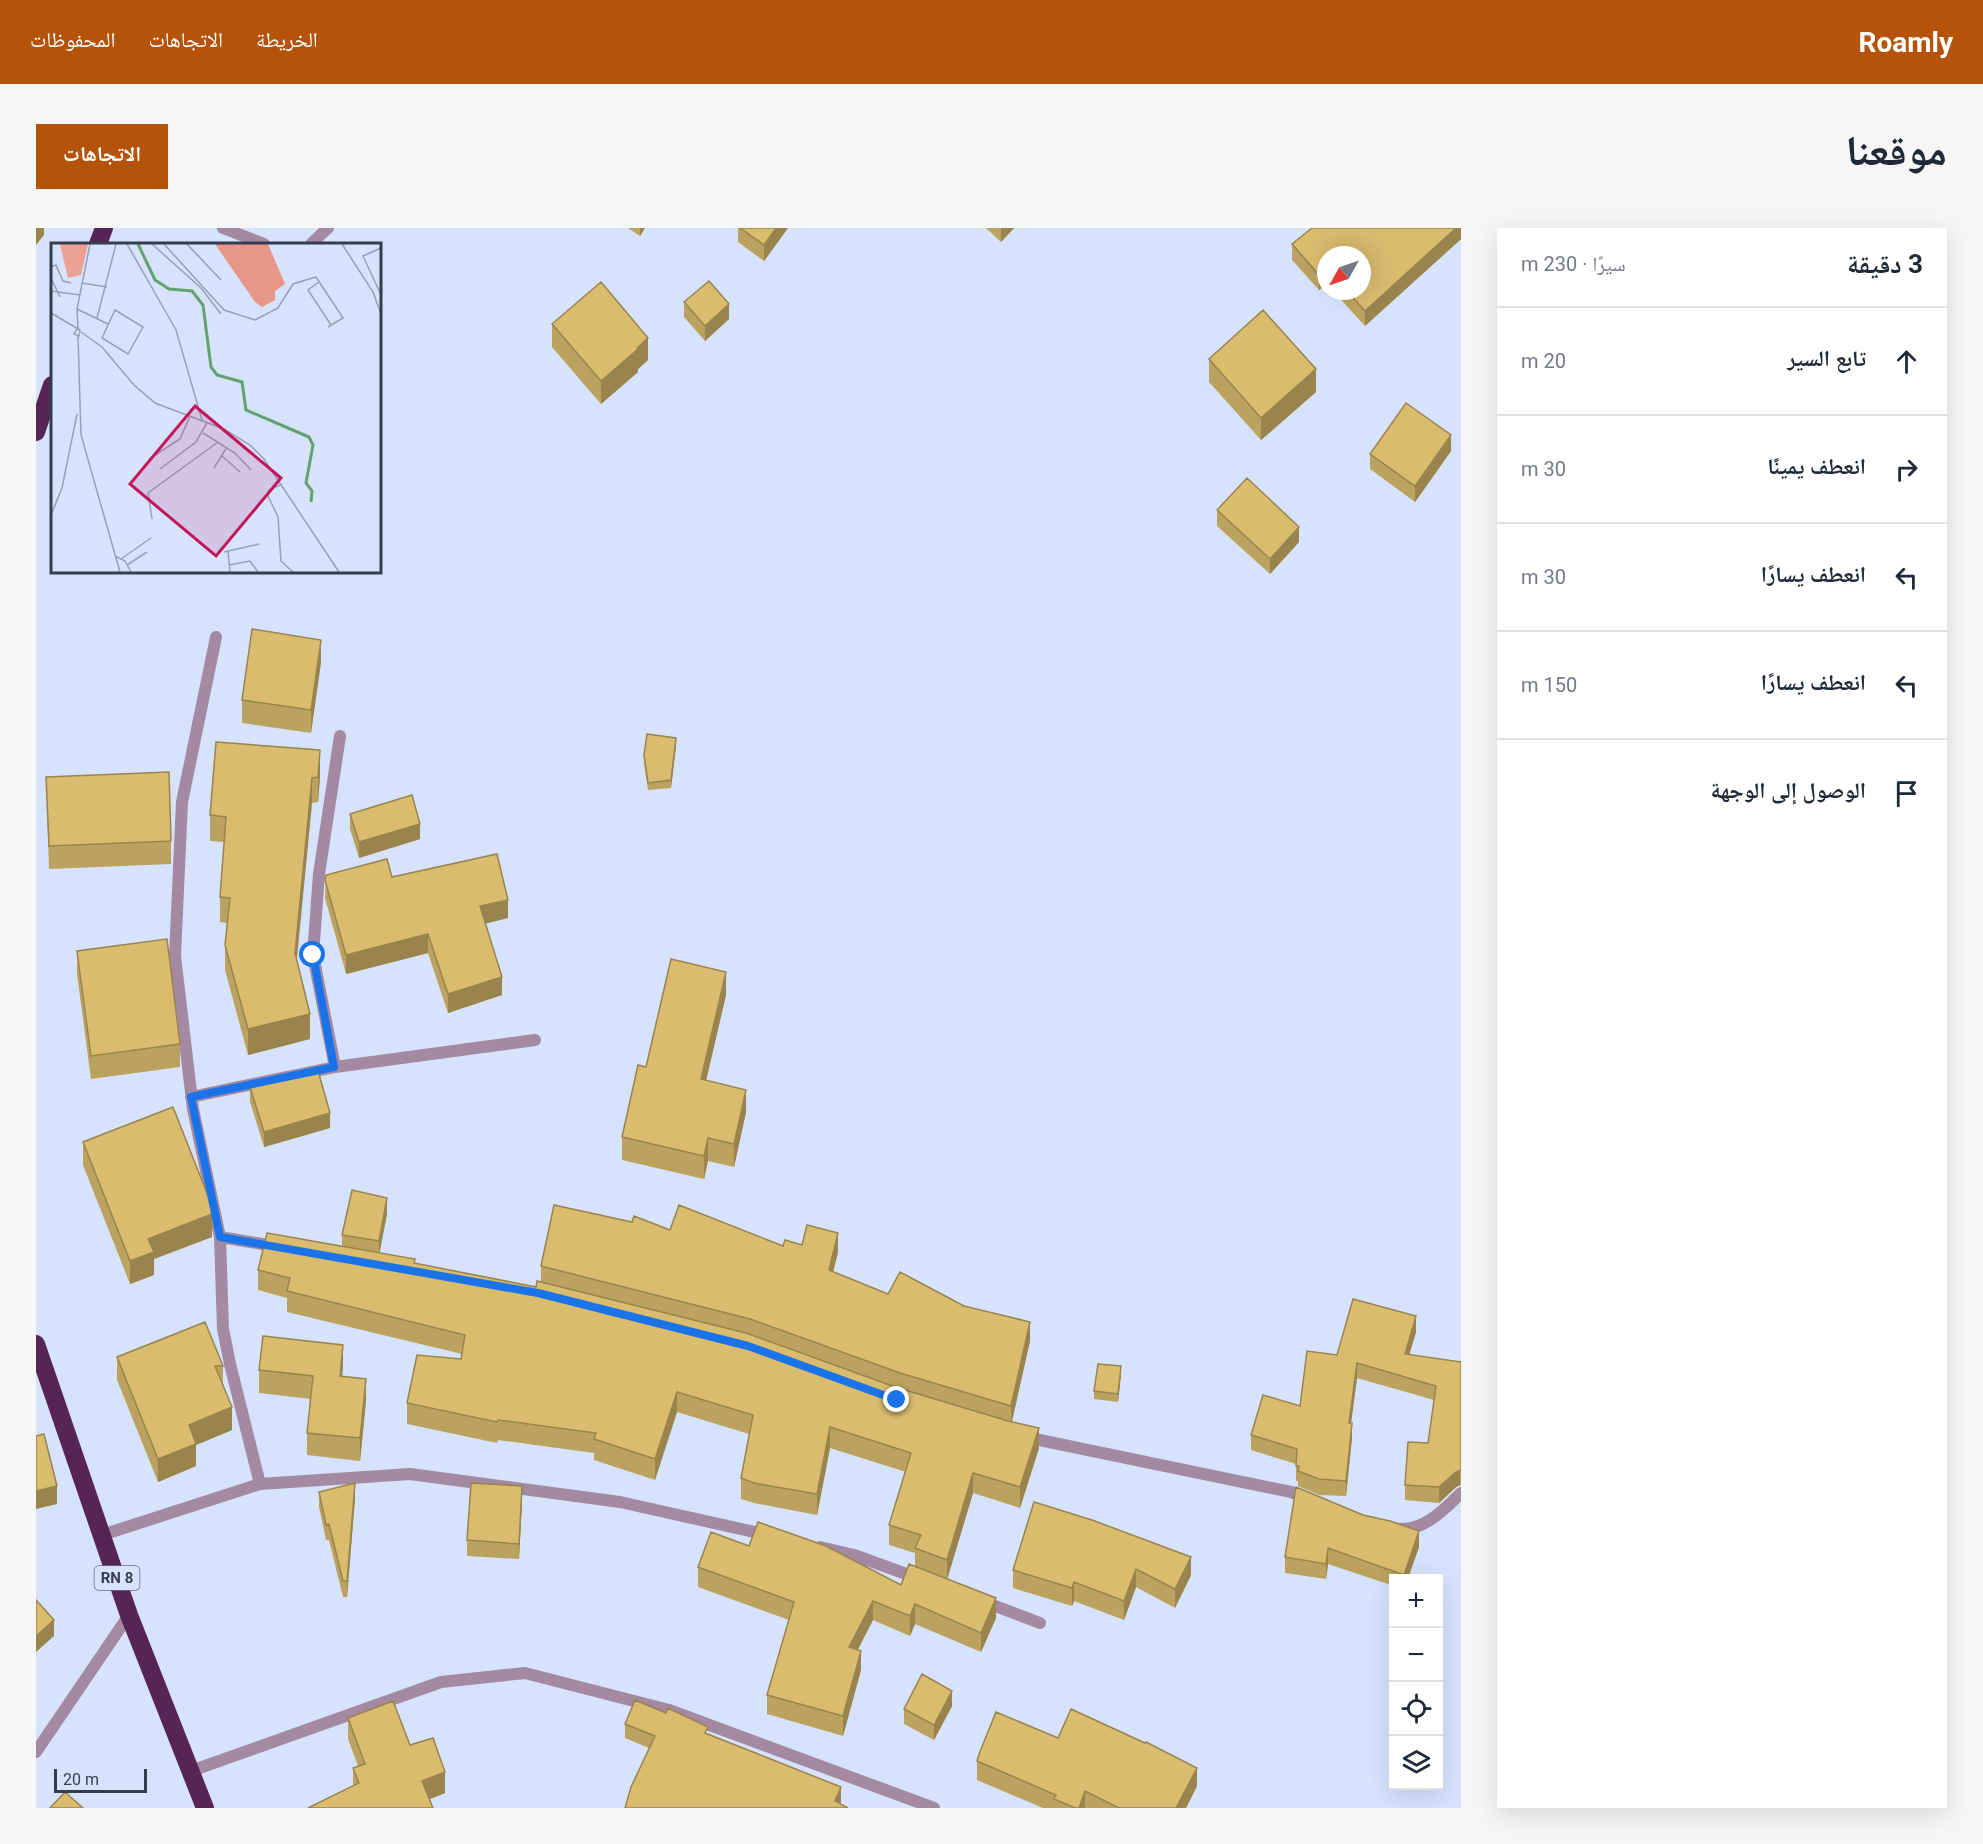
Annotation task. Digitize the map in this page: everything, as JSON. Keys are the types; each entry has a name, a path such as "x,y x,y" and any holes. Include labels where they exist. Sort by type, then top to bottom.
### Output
{"highway":[{"path":"98,243 104,228"},
{"path":"36,432 51,388"},
{"name":"RN 8","path":"36,1344 129,1615 206,1808"}],"street":[{"path":"223,228 261,243"},
{"path":"312,243 328,228"},
{"path":"216,637 182,802 175,956 191,1097 220,1237 223,1329 260,1484"},
{"path":"334,1067 313,955 319,874 340,736"},
{"path":"191,1097 334,1067 535,1040"},
{"path":"220,1237 291,1250"},
{"path":"1010,1434 1291,1492 1323,1506"},
{"path":"102,1535 260,1484 410,1474 620,1502 784,1539"},
{"path":"1378,1525 1401,1530 1433,1520 1461,1493"},
{"path":"807,1544 854,1555 931,1583"},
{"path":"974,1599 1040,1623"},
{"path":"36,1752 129,1615"},
{"path":"191,1771 441,1682 525,1673 669,1710 934,1808"}],"building":[{"path":"740,228 776,228 764,245"},
{"path":"1312,228 1456,228 1365,311 1355,300 1371,300 1371,246 1317,246 1317,273 1292,244"},
{"path":"709,281 729,304 705,326 684,302"},
{"path":"601,282 648,338 601,381 552,324"},
{"path":"1263,310 1316,369 1261,418 1209,359"},
{"path":"1406,403 1451,435 1415,486 1370,454"},
{"path":"1247,478 1299,527 1270,559 1217,510"},
{"path":"252,629 321,640 311,710 242,700"},
{"path":"647,734 676,738 671,780 648,783 644,755"},
{"path":"216,742 320,750 318,777 312,778 295,953 310,1014 248,1029 225,945 230,898 220,897 226,817 210,815"},
{"path":"169,772 171,841 49,846 46,777"},
{"path":"412,795 420,824 359,842 350,814"},
{"path":"497,854 508,900 480,906 502,977 448,994 428,934 346,955 325,880 326,875 387,859 392,877"},
{"path":"167,939 180,1044 91,1056 77,951"},
{"path":"671,959 726,972 701,1079 746,1090 734,1144 708,1138 704,1156 622,1137 638,1065 646,1067"},
{"path":"317,1067 330,1113 264,1132 250,1087"},
{"path":"173,1107 208,1196 212,1214 148,1239 154,1252 130,1261 83,1142"},
{"path":"352,1190 387,1198 379,1241 342,1235"},
{"path":"554,1205 632,1222 634,1216 670,1230 679,1205 783,1246 785,1240 802,1245 807,1225 838,1233 829,1270 888,1294 900,1272 964,1306 1030,1322 1011,1406 900,1373 750,1319 541,1266"},
{"path":"267,1233 415,1259 414,1263 536,1287 537,1281 746,1333 895,1387 1039,1428 1020,1487 973,1473 947,1560 915,1548 921,1535 889,1525 911,1453 830,1427 817,1494 754,1483 741,1478 753,1415 677,1392 655,1459 594,1439 596,1433 498,1420 497,1422 407,1403 417,1355 461,1359 465,1335 287,1291 290,1278 258,1270"},
{"path":"1353,1299 1416,1316 1405,1354 1461,1362 1461,1470 1439,1487 1405,1485 1408,1442 1428,1443 1436,1386 1357,1363 1349,1423 1352,1423 1346,1481 1319,1479 1298,1471 1297,1449 1251,1435 1263,1395 1300,1406 1307,1351 1337,1355"},
{"path":"205,1322 223,1366 215,1366 232,1407 189,1425 196,1444 158,1459 117,1357"},
{"path":"263,1336 343,1345 340,1376 366,1379 360,1438 307,1433 313,1376 259,1370"},
{"path":"1098,1364 1121,1366 1118,1394 1094,1391"},
{"path":"44,1434 57,1486 36,1491 36,1436"},
{"path":"355,1483 347,1581 343,1581 329,1524 326,1525 319,1492"},
{"path":"471,1483 522,1486 519,1544 467,1540"},
{"path":"1296,1487 1363,1515 1419,1531 1404,1574 1328,1548 1326,1564 1285,1557"},
{"path":"1034,1502 1092,1520 1191,1557 1175,1589 1136,1569 1124,1601 1074,1582 1072,1588 1013,1570"},
{"path":"758,1522 826,1546 901,1585 909,1564 996,1598 981,1633 915,1604 910,1616 873,1601 849,1647 861,1651 843,1716 767,1695 794,1602 698,1567 711,1532 749,1546"},
{"path":"36,1600 54,1620 36,1636"},
{"path":"922,1674 952,1691 934,1725 904,1709"},
{"path":"635,1700 666,1713 668,1708 708,1727 705,1733 841,1787 835,1801 848,1808 625,1808 631,1787 655,1736 625,1724"},
{"path":"393,1701 410,1745 433,1738 445,1772 422,1781 433,1808 308,1808 359,1783 353,1768 365,1764 348,1718"},
{"path":"1071,1709 1146,1742 1197,1768 1176,1808 1119,1808 1085,1791 1079,1808 1075,1808 1054,1799 1056,1795 977,1761 996,1712 1058,1738"},
{"path":"65,1792 83,1808 50,1808"}],"route":[{"path":"313,955 334,1067 191,1097 220,1237 538,1293 748,1346 897,1400"}]}
